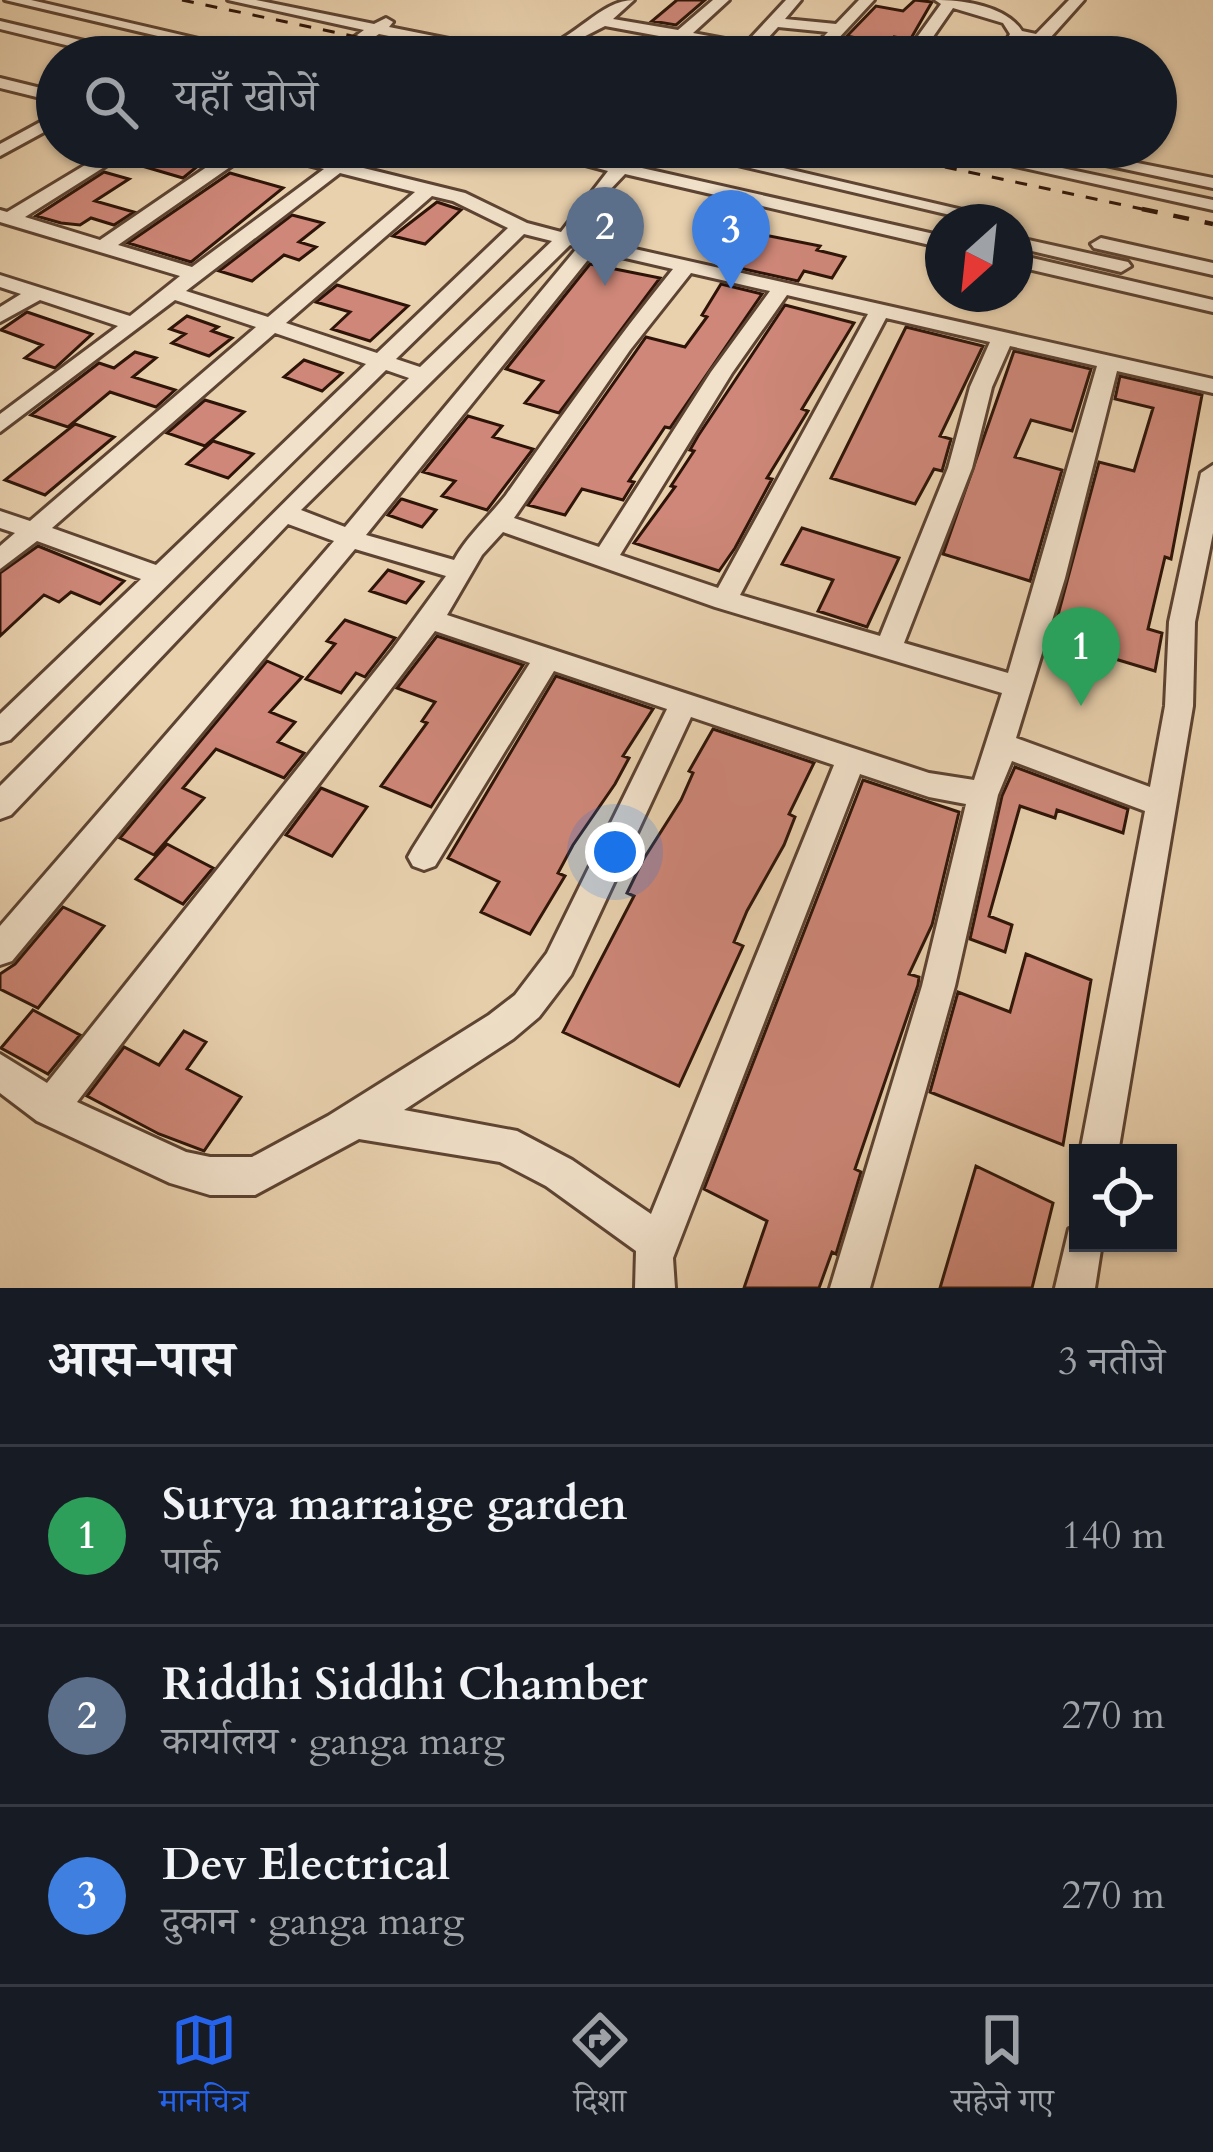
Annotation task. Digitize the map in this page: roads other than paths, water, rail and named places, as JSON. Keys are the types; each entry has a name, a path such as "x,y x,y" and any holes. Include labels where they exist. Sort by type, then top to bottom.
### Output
{"street":[{"path":"13,0 174,36"},
{"path":"235,0 448,36"},
{"path":"284,0 330,4 433,36"},
{"path":"579,36 627,0"},
{"path":"682,35 722,0"},
{"path":"765,36 794,0"},
{"path":"833,36 867,0"},
{"path":"1043,36 1077,0"},
{"path":"924,36 946,1 1009,20 1017,34 1026,36"},
{"path":"0,11 111,36"},
{"path":"775,22 840,29"},
{"path":"600,23 686,36"},
{"path":"590,36 600,23"},
{"path":"366,36 384,24"},
{"path":"0,25 46,36"},
{"path":"3,86 36,93"},
{"path":"0,151 36,130"},
{"path":"4,218 91,168"},
{"path":"102,247 217,168"},
{"path":"0,425 336,168"},
{"path":"341,168 480,205 520,227 1213,386"},
{"path":"0,950 260,651 578,241 624,168"},
{"path":"675,168 925,237"},
{"path":"686,168 925,221"},
{"path":"764,168 925,204"},
{"path":"1038,168 1213,205"},
{"path":"1111,168 1213,187"},
{"path":"1127,168 1213,187"},
{"path":"0,560 428,190"},
{"path":"4,218 195,274"},
{"path":"0,731 520,227"},
{"path":"1033,228 1213,268"},
{"path":"0,806 284,513 425,376 578,241"},
{"path":"1033,246 1213,286"},
{"path":"1033,264 1213,306"},
{"path":"50,1108 430,619 622,346 686,266"},
{"path":"0,281 134,324"},
{"path":"604,560 722,372 782,288"},
{"path":"0,316 38,293"},
{"path":"176,294 425,376"},
{"path":"724,600 880,310"},
{"path":"888,649 960,468 981,387 1003,338"},
{"path":"850,1288 957,916 982,794 1000,766 1000,744 1109,360"},
{"path":"1101,1144 1179,706 1182,622 1213,473"},
{"path":"284,513 460,571"},
{"path":"0,519 160,576"},
{"path":"499,521 724,600 1019,687"},
{"path":"430,619 929,785 982,794"},
{"path":"424,857 547,659"},
{"path":"0,1071 50,1108 183,1170 210,1176 255,1176 355,1120 527,1006 559,964 682,706"},
{"path":"1000,744 1159,803"},
{"path":"655,1288 653,1258 658,1243 851,759"},
{"path":"355,1120 504,1144 559,1173 658,1243"},
{"path":"1075,1288 1081,1252"}],"railway":[{"path":"182,0 353,36"},
{"path":"950,168 1156,212"},
{"path":"1142,209 1213,224"}],"place":[{"name":"Riddhi Siddhi Chamber","path":"605,286"},
{"name":"Dev Electrical","path":"731,289"},
{"name":"Surya marraige garden","path":"1081,706"}]}
